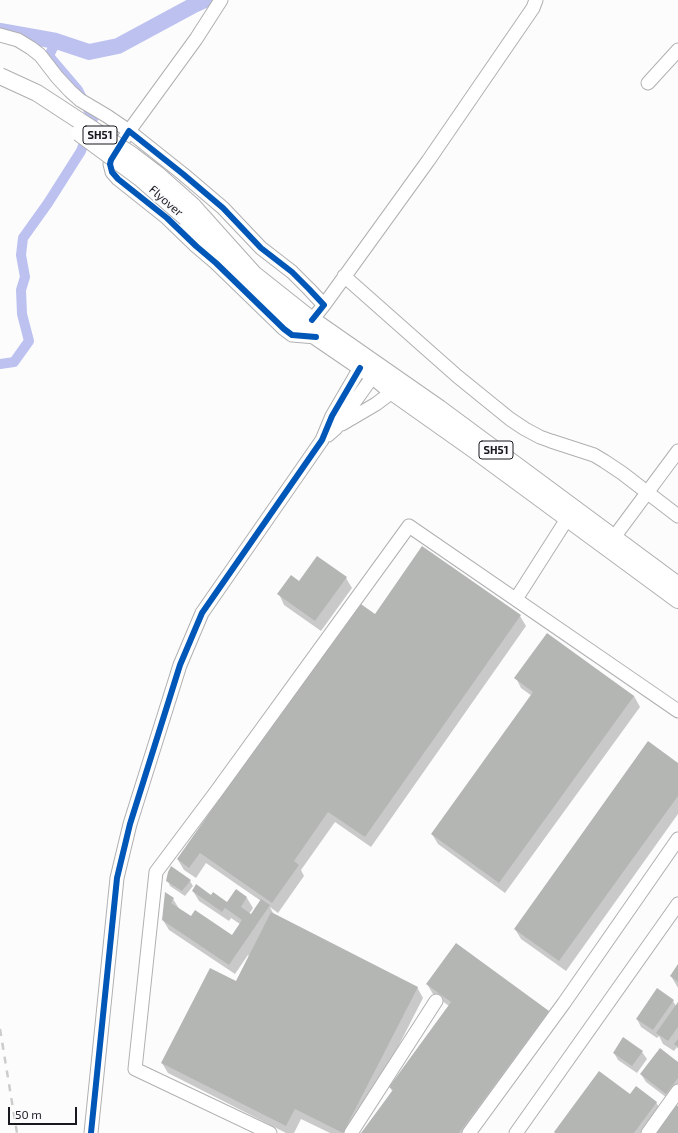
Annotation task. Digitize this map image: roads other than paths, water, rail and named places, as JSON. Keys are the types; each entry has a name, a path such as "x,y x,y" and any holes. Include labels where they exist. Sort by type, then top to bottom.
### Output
{"main road":[{"name":"Flyover","path":"0,76 37,93 132,155 157,174 189,212 232,269 267,301 316,337"},
{"name":"Flyover","path":"0,87 51,113 189,212 254,274 312,320"},
{"name":"SH51","path":"312,320 439,408 610,542 678,600"},
{"name":"SH51","path":"316,337 474,450 567,520 610,542 678,585"}],"street":[{"path":"312,320 433,154 533,8 536,0"},
{"path":"218,5 196,39 129,131 111,160 110,164 112,172 118,179 167,218 284,329 292,335 316,337"},
{"path":"0,35 18,40 31,48 40,55 57,77 80,100 129,131 183,174 223,208 261,248 292,272 324,305"},
{"path":"648,83 678,50"},
{"path":"344,276 457,376 510,419 525,429 551,441 594,455 622,473 678,516"},
{"path":"336,428 366,372"},
{"path":"94,1131 117,878 130,824 180,665 202,613 322,440 332,416 366,372"},
{"path":"322,440 336,428 376,404 392,392"},
{"path":"610,542 678,451"},
{"path":"516,599 567,520"},
{"path":"270,1133 135,1069 156,872 216,792 409,526 678,711"},
{"path":"469,1133 564,1003 678,839"},
{"path":"516,1133 678,904"},
{"path":"351,1133 436,1000"},
{"path":"648,1133 678,1091"}],"waterway":[{"path":"0,31 56,41 89,52 118,46 205,0"},
{"path":"0,364 14,362 29,341 22,314 21,290 25,277 21,255 23,238 48,203 81,151 93,119 78,90 49,56 56,41"}],"railway":[{"path":"0,1029 17,1133"}]}
